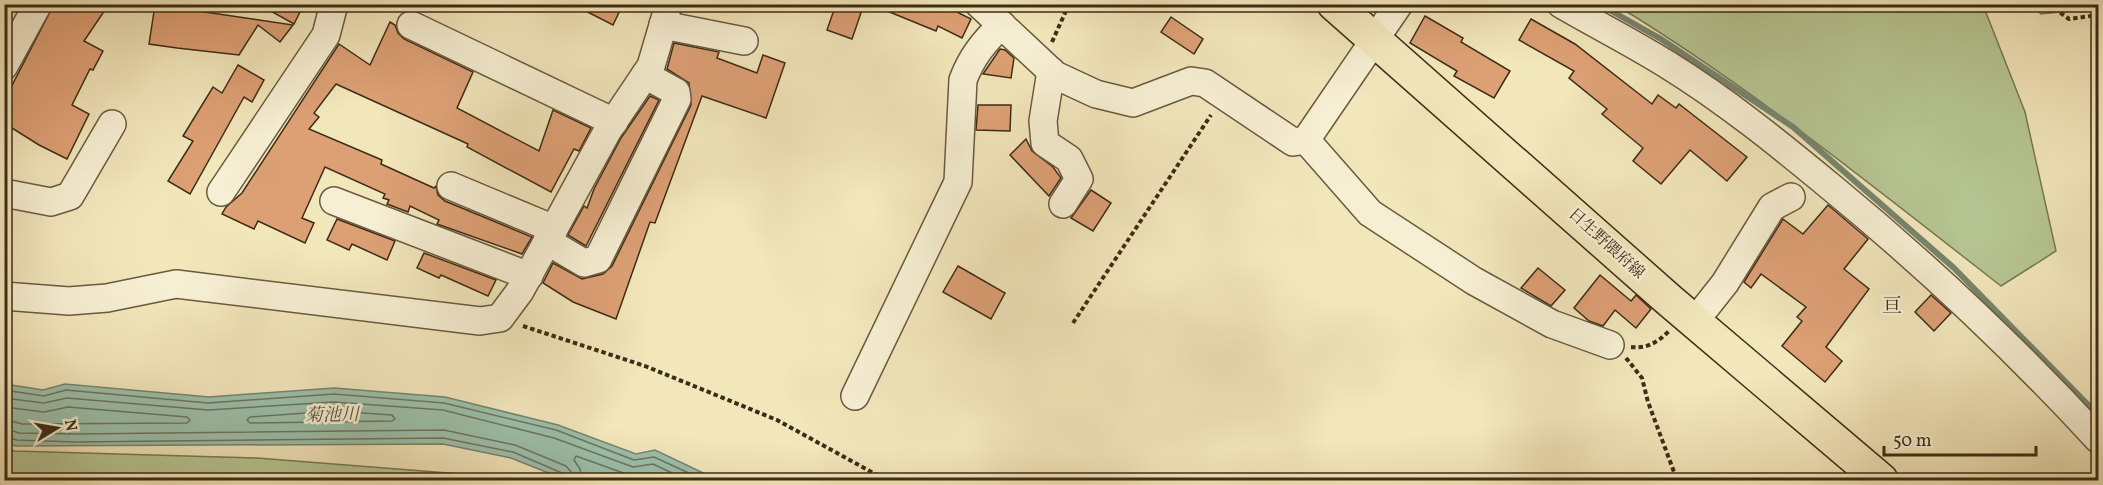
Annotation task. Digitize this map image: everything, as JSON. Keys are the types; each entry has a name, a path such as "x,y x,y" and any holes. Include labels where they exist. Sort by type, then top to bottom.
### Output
{"main road":[{"name":"日生野隈府線","path":"1334,4 1881,480"}],"street":[{"path":"4,66 38,4"},
{"path":"221,192 326,35 334,4"},
{"path":"979,4 1045,65 1096,94 1133,103 1191,81 1205,83 1293,142 1306,140 1399,4"},
{"path":"1561,4 1668,65 1743,117 1808,168 1912,254 2038,374 2098,439"},
{"path":"4,296 78,300 107,298 176,284 480,321 500,318 529,276 614,122 651,66 664,15 744,41"},
{"path":"411,25 614,122"},
{"path":"855,396 958,182 963,80 967,68 988,38 1002,25"},
{"path":"1045,65 1043,121 1045,143 1069,159 1079,179 1063,204"},
{"path":"451,186 551,235 584,262 598,259 677,99 676,92 645,75"},
{"path":"4,193 51,202 70,196 111,124"},
{"path":"1306,140 1370,213 1474,281 1552,324 1610,345"},
{"path":"1692,317 1725,283 1772,207 1791,197"},
{"path":"334,201 529,276"}],"path":[{"path":"1045,65 1049,49 1069,4"},
{"path":"2048,4 2069,19 2098,15"},
{"path":"1073,323 1224,94"},
{"path":"1610,345 1644,347 1658,342 1692,317"},
{"path":"500,318 645,366 777,420 886,480"},
{"path":"1610,345 1631,362 1642,378 1648,402 1677,480"}],"shaded area":[{"path":"1616,5 1983,5 2025,112 2056,251 2001,286 1764,104"},
{"path":"2032,5 2098,5 2098,8 2041,14"},
{"path":"5,446 14,451 257,458 474,475 494,480 5,480"}],"water":[{"name":"菊池川","path":"5,384 43,390 65,384 209,397 334,388 445,397 558,425 636,454 655,450 718,480 566,480 511,458 443,444 15,446 5,441"}],"building":[{"path":"54,4 109,4 84,41 103,51 93,70 90,69 72,105 89,114 67,159 4,123 4,101"},
{"path":"258,4 304,4 294,24"},
{"path":"572,4 623,4 613,25"},
{"path":"836,4 864,4 852,39 827,30"},
{"path":"870,4 941,4 971,19 962,38 938,26 936,31"},
{"path":"155,5 293,25 280,42 258,25 239,55 149,44"},
{"path":"1425,16 1463,38 1461,42 1510,71 1494,98 1454,76 1457,71 1410,43"},
{"path":"1171,17 1203,39 1194,54 1161,32"},
{"path":"1531,19 1575,44 1652,104 1658,95 1676,108 1679,104 1747,157 1727,181 1690,150 1661,184 1633,161 1643,148 1602,114 1607,109 1569,78 1574,71 1519,40"},
{"path":"390,22 395,25 398,33 404,39 473,72 457,108 539,151 553,110 591,128 579,151 574,149 551,192 467,147 468,144 336,84 314,113 319,117 309,129 382,160 381,164 434,188 436,186 438,195 445,201 532,237 522,254 437,224 439,220 410,206 408,212 387,204 389,200 383,198 385,194 325,167 302,218 314,223 305,243 258,221 254,229 222,214 226,207 242,193 339,44 370,65"},
{"path":"674,43 719,52 717,58 757,73 763,55 785,63 766,118 702,96 655,223 650,222 616,319 573,302 543,283 553,263 582,279 603,274 612,266 691,105 689,83 667,69"},
{"path":"1000,49 1005,50 1014,58 1011,78 983,74"},
{"path":"238,65 264,80 252,102 244,97 190,194 168,181 193,141 183,136 213,87 222,93"},
{"path":"650,96 659,100 586,246 568,235 584,206 587,208 594,189 621,138"},
{"path":"978,105 1011,105 1010,131 976,130"},
{"path":"1026,139 1032,151 1053,167 1061,178 1049,196 1010,155"},
{"path":"1091,190 1111,203 1093,231 1071,218"},
{"path":"1828,205 1868,239 1844,269 1869,289 1826,347 1842,361 1825,382 1782,346 1802,321 1797,317 1806,307 1761,274 1751,288 1744,282 1783,219 1803,234"},
{"path":"337,219 395,241 387,260 352,244 349,250 327,240"},
{"path":"424,253 496,280 488,296 441,275 439,278 417,268"},
{"path":"958,266 1005,293 991,319 943,292"},
{"path":"1538,268 1565,290 1551,306 1521,288"},
{"path":"1600,275 1631,301 1636,295 1651,309 1636,328 1615,310 1603,326 1589,321 1574,308"},
{"path":"1931,295 1951,313 1934,331 1915,312"}],"waterway":[{"path":"1599,4 1661,39 1793,127 1954,268 2098,415"}],"district":[{"name":"亘","path":"1892,307"}]}
